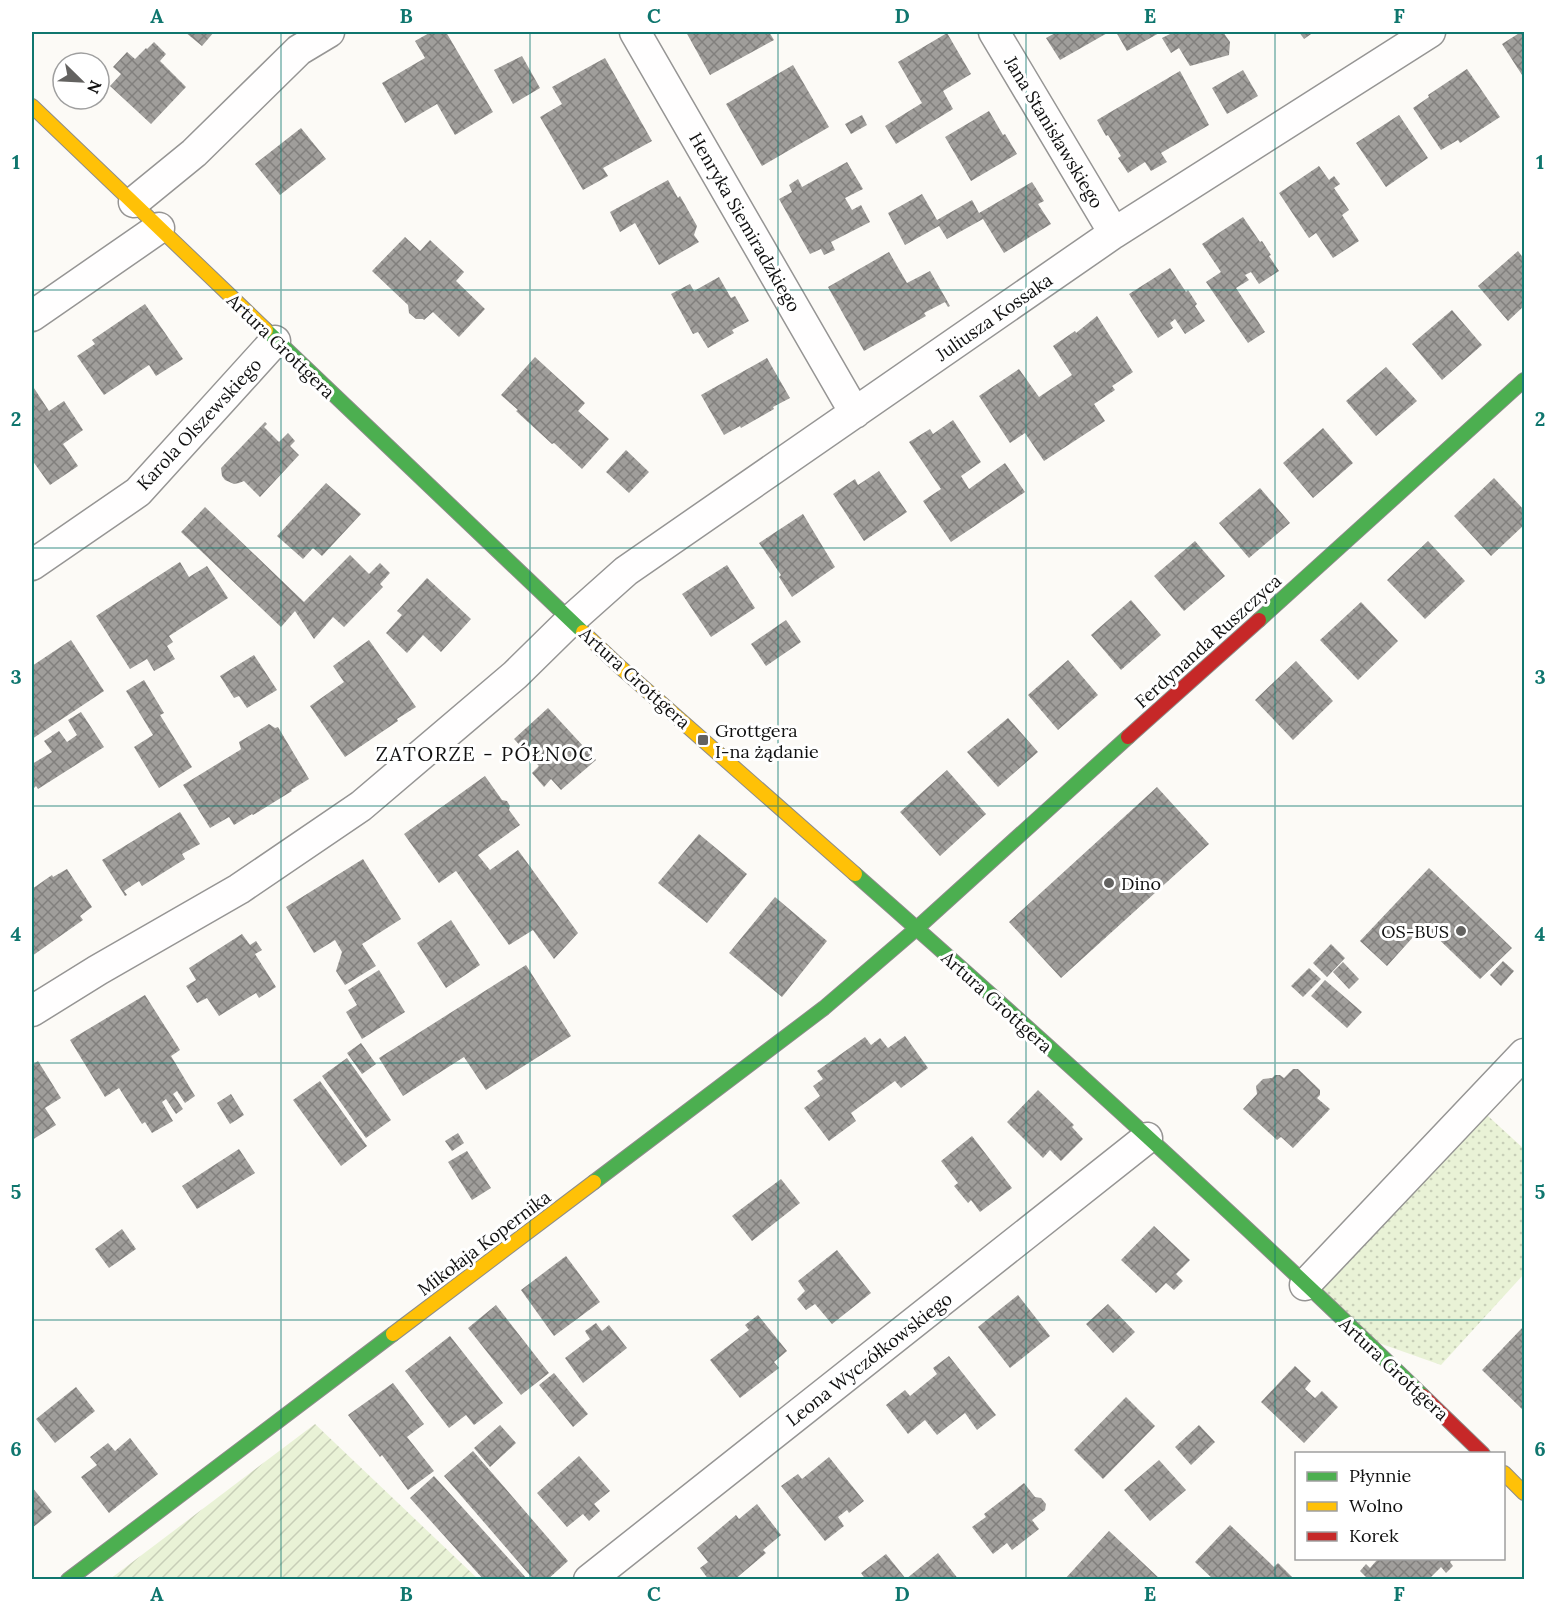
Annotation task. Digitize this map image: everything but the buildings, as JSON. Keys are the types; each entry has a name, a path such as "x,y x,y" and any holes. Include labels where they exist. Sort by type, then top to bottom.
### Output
{"street":[{"path":"134,202 194,153 299,50 330,32"},
{"name":"Henryka Siemiradzkiego","path":"635,32 855,414"},
{"name":"Jana Stanisławskiego","path":"994,32 1114,234"},
{"name":"Juliusza Kossaka","path":"32,1011 98,970 239,889 362,806 515,675 571,620 626,571 1114,234 1430,32"},
{"name":"Artura Grottgera","path":"32,106 276,341 620,666 1148,1138 1481,1452"},
{"path":"32,316 159,228"},
{"name":"Karola Olszewskiego","path":"32,565 138,492 276,341"},
{"name":"Ferdynanda Ruszczyca","path":"916,929 1524,380"},
{"name":"Mikołaja Kopernika","path":"68,1580 824,1008 916,929"},
{"path":"1305,1285 1524,1054"},
{"name":"Leona Wyczółkowskiego","path":"589,1580 1148,1138"},
{"path":"1505,1475 1524,1493"}],"green space":[{"path":"1476,1105 1524,1149 1524,1274 1441,1365 1362,1337 1305,1285"},
{"path":"315,1424 478,1579 110,1579"}],"traffic: fast":[{"path":"266,330 583,632"},
{"path":"1259,620 1524,380"},
{"path":"594,1182 824,1008 916,929 1128,737"},
{"path":"855,874 1142,1132 1423,1396"},
{"path":"68,1580 393,1334"}],"traffic: slow":[{"path":"32,106 266,330"},
{"path":"583,632 855,874"},
{"path":"393,1334 594,1182"},
{"path":"1505,1474 1524,1493"}],"traffic: jam":[{"path":"1128,737 1259,620"},
{"path":"1423,1396 1481,1452"}],"place":[{"name":"Grottgera I-na żądanie","path":"703,740"},
{"name":"Dino","path":"1109,883"},
{"name":"OS-BUS","path":"1461,931"}],"district":[{"name":"ZATORZE - PÓŁNOC","path":"485,753"}]}
